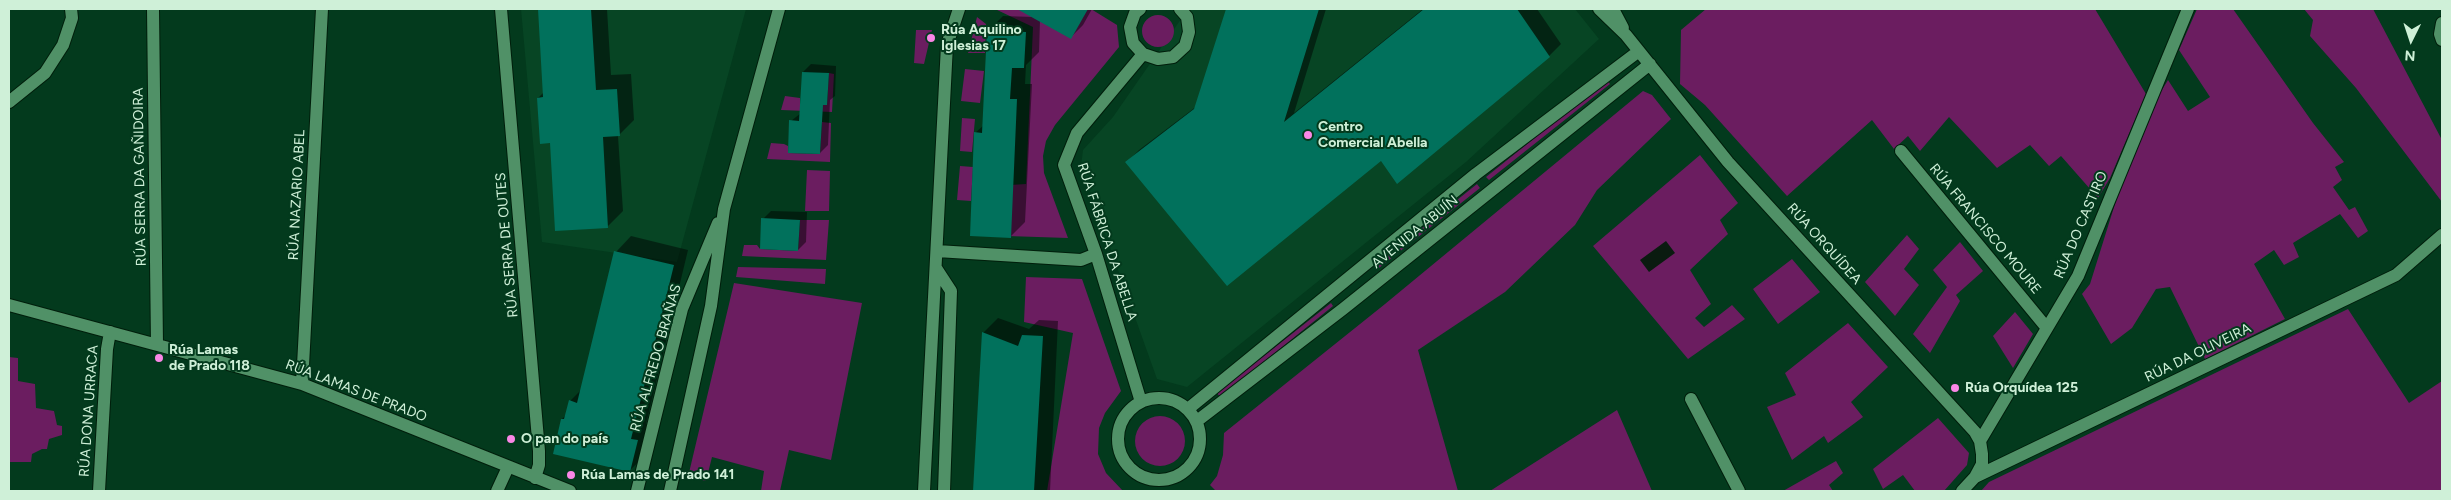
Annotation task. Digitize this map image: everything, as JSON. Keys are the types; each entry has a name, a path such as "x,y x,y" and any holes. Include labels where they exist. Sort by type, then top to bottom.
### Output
{"street":[{"path":"9,102 44,73 63,45 72,18 71,9"},
{"name":"RÚA SERRA DA GAÑIDOIRA","path":"152,9 158,344"},
{"name":"RÚA NAZARIO ABEL","path":"302,384 322,9"},
{"name":"RÚA SERRA DE OUTES","path":"500,9 539,451 539,466 535,478"},
{"name":"RÚA ALFREDO BRAÑAS","path":"670,491 710,306 724,209 779,9"},
{"path":"924,491 947,45 959,9"},
{"path":"1133,10 1130,28 1133,43 1143,54 1158,60 1173,56 1185,46 1190,32 1187,17 1180,9"},
{"name":"RÚA ORQUÍDEA","path":"1599,9 1626,34"},
{"name":"RÚA ORQUÍDEA","path":"1612,9 1626,34 1678,102 1728,162 1975,432 1980,441"},
{"name":"RÚA DO CASTIRO","path":"1980,441 2078,276 2188,9"},
{"path":"2442,23 2440,34 2442,40"},
{"name":"AVENIDA ABUÍN","path":"1188,409 1476,174 1639,51"},
{"name":"RÚA FÁBRICA DA ABELLA","path":"1141,402 1096,254 1064,165 1077,133 1143,54"},
{"name":"AVENIDA ABUÍN","path":"1197,421 1366,291 1650,64"},
{"name":"RÚA FRANCISCO MOURE","path":"1901,151 2046,327"},
{"name":"RÚA ALFREDO BRAÑAS","path":"637,491 682,309 724,209"},
{"name":"RÚA DA OLIVEIRA","path":"1962,491 1975,477 2396,276 2442,235"},
{"path":"936,251 1082,260 1096,254"},
{"path":"936,268 951,291 944,491"},
{"path":"1354,273 1366,291"},
{"name":"RÚA LAMAS DE PRADO","path":"9,306 158,344 302,384 570,491"},
{"name":"RÚA DONA URRACA","path":"99,491 107,349 110,332"},
{"path":"1157,398 1173,400 1188,409 1197,421 1201,442 1194,463 1177,477 1156,481 1136,474 1122,458 1118,436 1125,416 1141,402 1157,398"},
{"path":"1691,399 1739,491"},
{"path":"1975,477 1982,464 1980,441"},
{"path":"497,491 508,467"}],"shaded area":[{"path":"521,9 746,9 677,262 542,242"},
{"path":"995,9 1091,9 1117,25 1119,47 1055,125 1046,141 1043,156 1044,173 1068,238 1007,236 1010,185 1026,184 1033,27"},
{"path":"1188,9 1575,9 1599,39 1466,162 1187,387 1157,379 1081,166 1083,150 1113,117"},
{"path":"1706,9 2095,9 2146,94 2110,178 2098,198 2061,156 2049,166 2030,145 1997,168 1949,117 1920,151 1908,136 1894,149 1872,120 1787,196 1705,105 1680,84 1681,30"},
{"path":"2197,9 2233,9 2313,123 2344,162 2335,167 2342,180 2333,187 2349,210 2355,207 2368,231 2358,238 2340,214 2293,243 2299,257 2284,265 2274,250 2254,264 2285,319 2205,359 2170,287 2156,289 2132,328 2111,344 2082,294 2090,284 2119,191 2152,106 2168,80 2188,111 2210,97 2179,50"},
{"path":"2304,9 2373,9 2442,140 2442,202 2356,88 2310,36 2313,20"},
{"path":"1158,15 1164,16 1169,20 1173,25 1173,37 1169,42 1164,46 1158,47 1152,46 1147,42 1143,37 1142,31 1143,25 1147,20 1152,16"},
{"path":"977,17 986,24 985,53 968,53"},
{"path":"916,30 932,30 924,64 914,63"},
{"path":"965,69 984,71 980,103 961,101"},
{"path":"829,73 834,74 832,112 781,110 785,96 800,98 800,104 827,105"},
{"path":"1607,80 1610,84 1489,180 1486,177"},
{"path":"1643,91 1652,95 1671,119 1597,190 1575,225 1505,292 1418,350 1458,491 1216,491 1210,485 1217,476 1223,455 1224,433 1385,304"},
{"path":"962,118 975,119 972,152 960,151"},
{"path":"822,122 831,123 830,162 767,159 771,143 788,146 788,153 820,154"},
{"path":"1700,155 1738,203 1720,220 1728,234 1690,270 1711,304 1695,318 1704,327 1732,305 1745,319 1688,359 1593,246"},
{"path":"960,166 973,167 971,201 957,200"},
{"path":"807,170 830,171 829,211 805,211"},
{"path":"1477,184 1480,188 1379,268 1376,265"},
{"path":"800,220 829,220 826,260 742,256 744,245 757,245 760,249 798,251"},
{"path":"1907,235 1919,249 1904,269 1919,285 1895,316 1865,282"},
{"path":"1666,241 1675,253 1649,272 1640,260"},
{"path":"1960,242 1983,271 1956,295 1960,301 1930,353 1913,334 1947,287 1933,270"},
{"path":"1792,259 1820,292 1778,324 1753,289"},
{"path":"738,267 826,269 825,284 736,277"},
{"path":"1026,277 1082,279 1121,391 1105,413 1099,428 1098,454 1106,473 1123,491 1047,491 1073,333 1024,322"},
{"path":"734,283 862,303 831,460 789,450 780,491 761,491 764,471 712,457 706,481 688,477"},
{"path":"1331,303 1333,306 1220,397 1217,393"},
{"path":"2348,309 2409,403 2442,381 2442,491 1981,491 1989,482"},
{"path":"2015,312 2033,334 2013,368 1993,336"},
{"path":"1848,323 1888,367 1851,402 1863,417 1828,443 1824,436 1792,460 1767,407 1796,395 1785,373"},
{"path":"9,357 18,358 18,381 35,384 36,408 54,411 57,425 62,426 62,435 49,439 47,449 42,449 32,454 31,462 9,462"},
{"path":"1617,410 1652,491 1490,491"},
{"path":"1165,416 1178,423 1184,431 1184,451 1178,459 1170,465 1155,466 1142,459 1136,451 1135,436 1142,423 1150,417"},
{"path":"1938,418 1969,453 1967,465 1944,491 1915,491 1903,475 1883,489 1873,469"},
{"path":"1836,461 1843,473 1829,485 1833,491 1783,491"}],"building":[{"path":"538,9 591,9 596,90 617,89 620,136 603,137 608,228 555,231 550,143 540,144 537,98 543,97"},
{"path":"1017,9 1088,9 1071,39"},
{"name":"Centro Comercial Abella","path":"1226,9 1319,9 1284,122 1424,9 1517,9 1550,57 1397,184 1381,161 1227,286 1125,162 1194,109"},
{"path":"987,30 1026,32 1024,68 1012,68 1010,99 1017,99 1011,238 970,236 974,132 982,133"},
{"path":"802,72 829,73 827,105 823,105 820,154 788,153 789,120 799,121"},
{"path":"761,218 800,220 798,251 760,249"},
{"path":"614,251 674,265 631,439 638,440 630,472 553,454 561,419 564,419 569,400 577,403"},
{"path":"982,332 1018,346 1022,335 1043,336 1034,491 973,491"}],"place":[{"name":"Rúa Aquilino Iglesias 17","path":"931,38"},
{"name":"Centro Comercial Abella","path":"1308,135"},
{"name":"Rúa Lamas de Prado 118","path":"159,358"},
{"name":"Rúa Orquídea 125","path":"1955,388"},
{"name":"O pan do país","path":"511,439"},
{"name":"Rúa Lamas de Prado 141","path":"571,475"}]}
